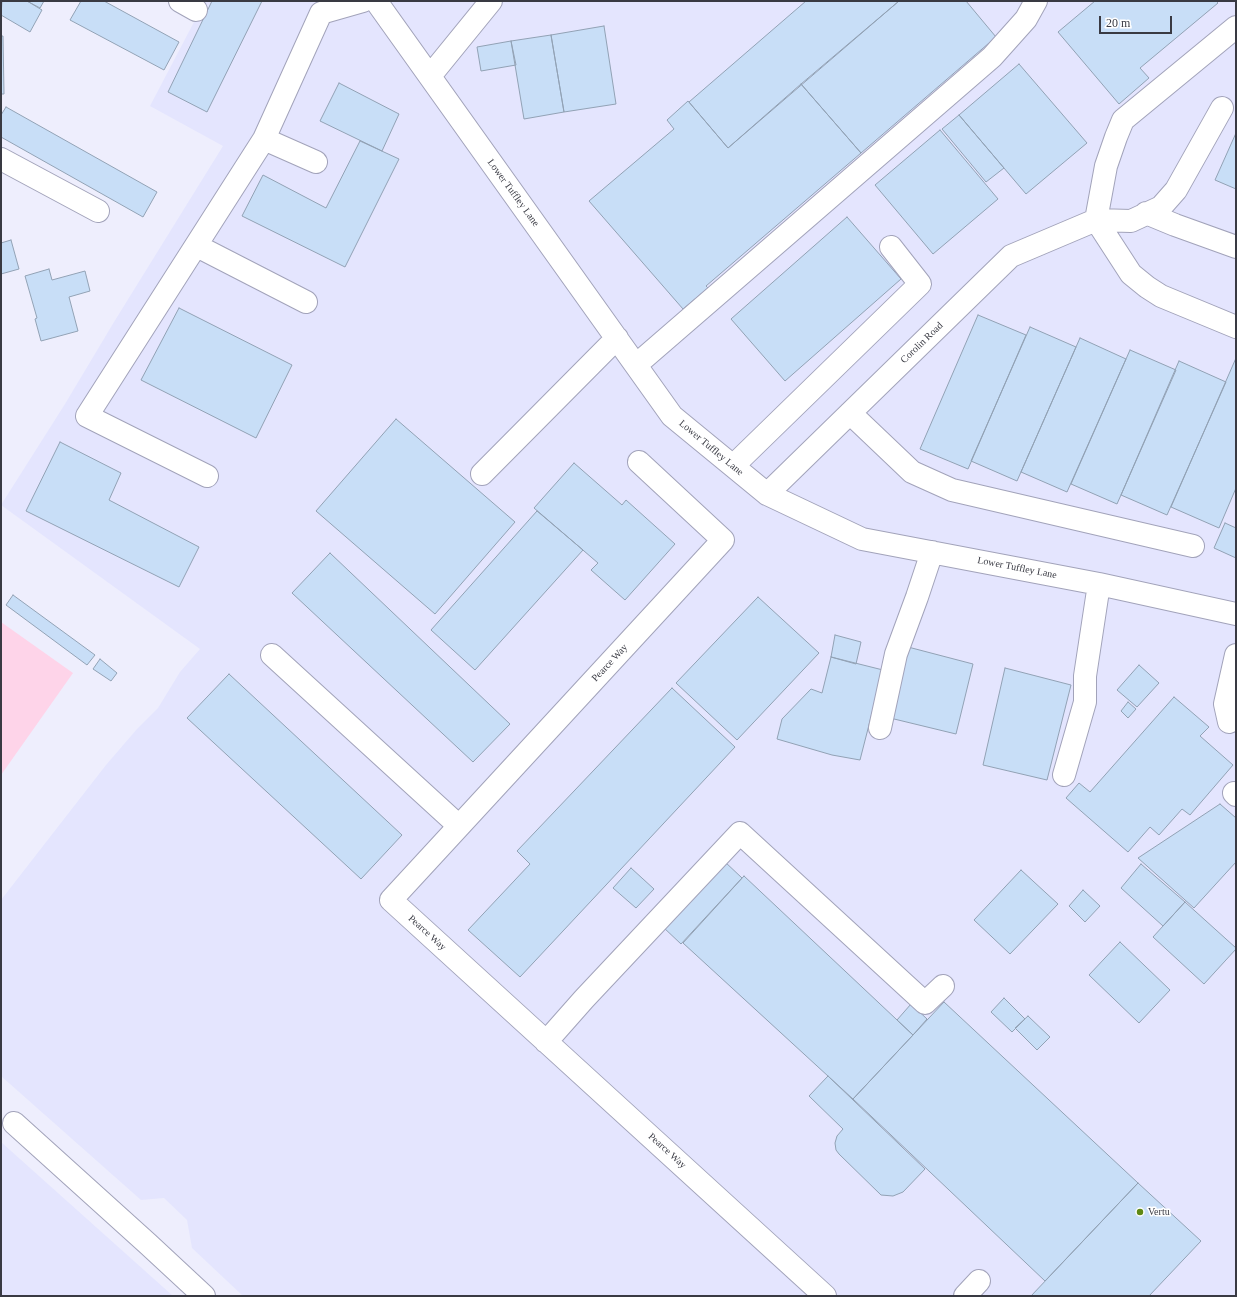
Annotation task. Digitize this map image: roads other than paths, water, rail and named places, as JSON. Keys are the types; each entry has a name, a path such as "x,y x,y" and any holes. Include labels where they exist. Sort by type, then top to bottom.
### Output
{"street":[{"path":"207,476 87,416 264,139 321,13 363,1"},
{"name":"Lower Tuffley Lane","path":"376,1 672,416 767,494 862,539 1099,584 1236,614"},
{"path":"430,76 491,1"},
{"path":"636,364 992,57 1026,19 1036,1"},
{"path":"1236,27 1123,120 1106,166 1096,220 1131,274 1147,288 1161,296 1236,327"},
{"path":"1096,220 1131,221 1161,206 1176,190 1222,108"},
{"path":"264,139 316,162"},
{"path":"1,159 98,211"},
{"path":"1146,213 1236,247"},
{"name":"Corolin Road","path":"767,494 1011,256 1096,220"},
{"path":"197,246 306,302"},
{"path":"733,466 920,284 891,247"},
{"path":"482,474 617,338"},
{"path":"850,413 912,472 952,490 1193,546"},
{"name":"Pearce Way","path":"639,462 723,540 391,900 825,1296"},
{"path":"880,728 896,654 932,552"},
{"path":"1064,775 1085,702 1085,676 1099,584"},
{"path":"1229,722 1225,704 1236,655"},
{"path":"272,656 459,826"},
{"path":"546,1042 584,999 740,833 925,1003 943,986"},
{"path":"14,1123 204,1296"}],"place":[{"name":"Vertu","path":"1140,1212"}]}
